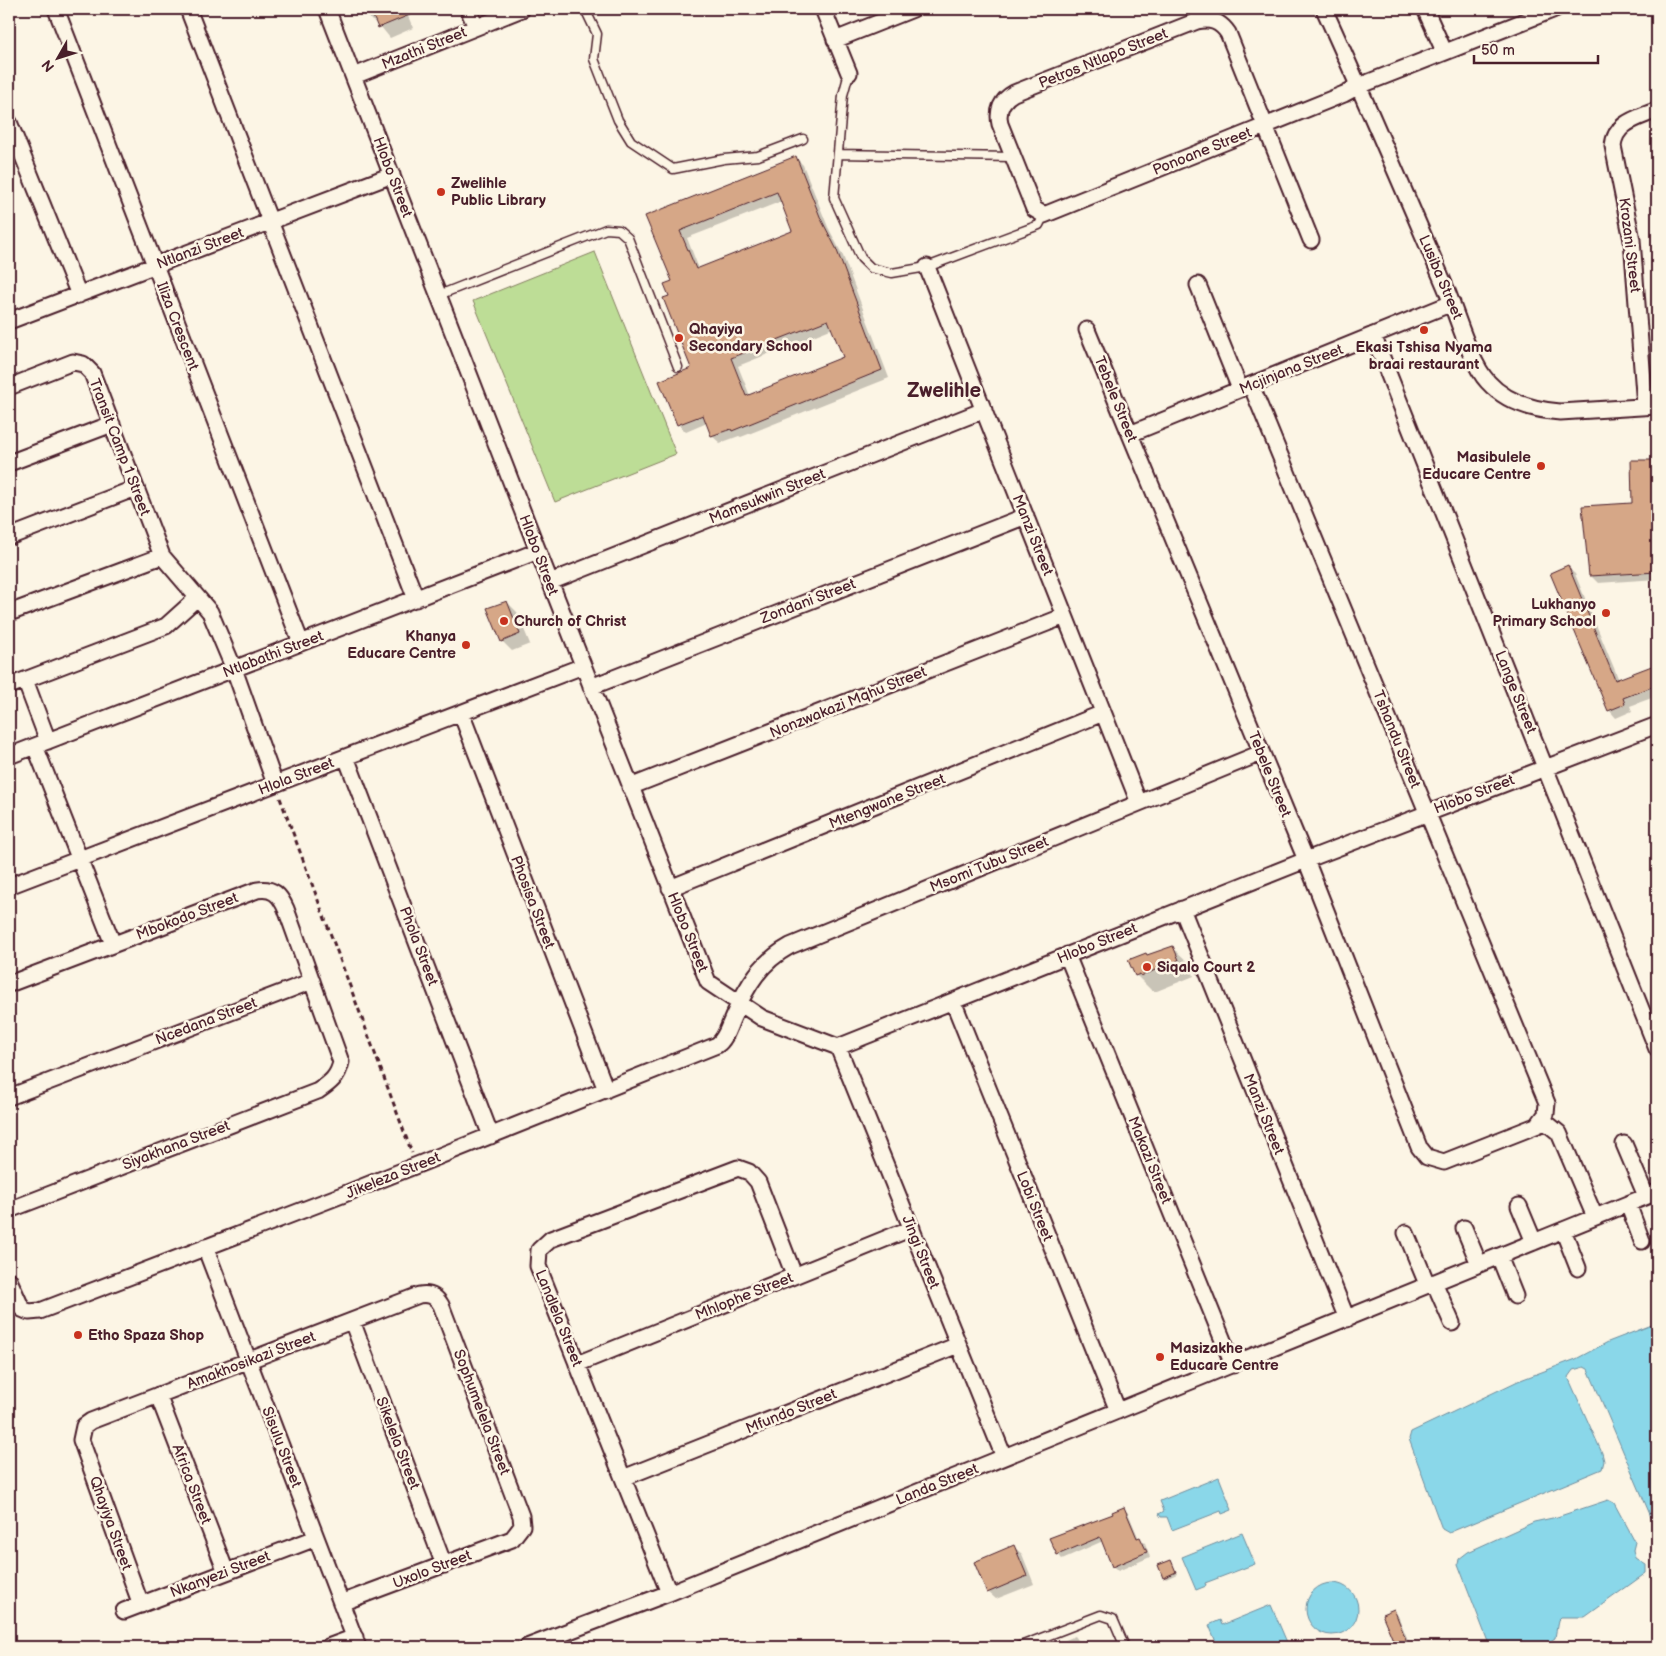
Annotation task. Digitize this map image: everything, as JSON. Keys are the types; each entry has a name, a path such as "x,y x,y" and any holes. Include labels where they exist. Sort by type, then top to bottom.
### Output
{"street":[{"name":"Iliza Crescent","path":"56,9 301,643"},
{"path":"188,9 416,599"},
{"name":"Hlobo Street","path":"327,9 630,787 708,982 738,1004 762,1018 838,1047 1427,812 1657,725"},
{"path":"468,9 476,27"},
{"name":"Mzathi Street","path":"354,76 522,9"},
{"path":"823,9 849,73"},
{"path":"835,40 913,9"},
{"name":"Lusiba Street","path":"1324,9 1452,303 1479,372 1504,396 1528,406 1560,412 1651,406"},
{"path":"1425,9 1444,51"},
{"name":"Ponoane Street","path":"1044,215 1444,51 1555,9"},
{"name":"Petros Ntlapo Street","path":"1044,215 1034,209 999,118 1002,105 1010,95 1205,19 1219,23 1228,33 1311,240"},
{"name":"Krozani Street","path":"1651,406 1632,240 1613,146 1615,134 1624,124 1657,110"},
{"path":"9,122 79,295"},
{"name":"Ntlanzi Street","path":"9,322 392,175"},
{"name":"Manzi Street","path":"927,267 1139,803"},
{"name":"Tshandu Street","path":"1198,285 1246,387 1427,812 1547,1103 1546,1114 1543,1120"},
{"name":"Mcjinjana Street","path":"1130,434 1452,303"},
{"name":"Tebele Street","path":"1087,330 1306,860 1422,1153 1433,1160 1444,1162 1538,1125 1543,1120"},
{"name":"Lange Street","path":"1373,335 1657,1049"},
{"name":"Transit Camp 1 Street","path":"9,387 68,363 83,364 92,373 162,556 210,612 234,669 275,784"},
{"name":"Mamsukwin Street","path":"550,582 984,410"},
{"path":"9,463 112,424"},
{"path":"9,537 136,488"},
{"name":"Zondani Street","path":"591,687 1026,516"},
{"name":"Ntlabathi Street","path":"9,756 538,551"},
{"path":"9,613 162,556"},
{"path":"9,686 166,626 197,598"},
{"name":"Nonzwakazi Mqhu Street","path":"630,787 1065,616"},
{"name":"Hlola Street","path":"9,886 583,666"},
{"path":"25,680 41,743 80,859 114,944"},
{"name":"Phosisa Street","path":"461,713 606,1090"},
{"name":"Mtengwane Street","path":"670,888 1103,713"},
{"name":"Msomi Tubu Street","path":"738,1004 750,981 765,963 790,946 1262,753"},
{"name":"Phola Street","path":"346,757 491,1136"},
{"name":"Mbokodo Street","path":"9,984 257,890 270,890 281,898 312,980"},
{"name":"Manzi Street","path":"1182,909 1347,1319"},
{"name":"Makazi Street","path":"1067,955 1233,1365"},
{"name":"Siyakhana Street","path":"9,1210 318,1091 331,1082 339,1073 342,1062 312,980"},
{"name":"Ncedana Street","path":"9,1097 312,980"},
{"name":"Lobi Street","path":"953,1001 1118,1411"},
{"name":"Jikeleza Street","path":"15,1312 40,1311 491,1136 717,1045 723,1039 738,1004"},
{"name":"Jingi Street","path":"838,1047 1004,1457"},
{"path":"1543,1120 1560,1133 1595,1217"},
{"path":"1624,1144 1652,1194"},
{"name":"Landlela Street","path":"669,1593 538,1266 539,1250 551,1240 738,1168 749,1172 758,1182 794,1275"},
{"name":"Landa Street","path":"527,1647 669,1593 1652,1194"},
{"path":"1628,1204 1642,1241"},
{"path":"1519,1206 1534,1242"},
{"name":"Mhlophe Street","path":"577,1364 912,1228"},
{"path":"1464,1228 1479,1264"},
{"path":"1563,1230 1578,1268"},
{"path":"1406,1233 1452,1323"},
{"name":"Sisulu Street","path":"205,1248 356,1642"},
{"path":"1498,1256 1515,1296"},
{"path":"9,1280 15,1312"},
{"name":"Amakhosikazi Street","path":"81,1440 81,1430 87,1423 419,1295 434,1296"},
{"name":"Sophumelela Street","path":"434,1296 441,1305 521,1516 520,1530"},
{"name":"Sikelela Street","path":"352,1321 444,1564"},
{"name":"Mfundo Street","path":"623,1478 958,1345"},
{"name":"Africa Street","path":"158,1395 226,1572"},
{"name":"Qhayiya Street","path":"81,1440 141,1605"},
{"name":"Uxolo Street","path":"342,1603 512,1539 520,1530"},
{"name":"Nkanyezi Street","path":"124,1611 316,1538"},
{"path":"328,1647 356,1642"}],"lane":[{"path":"586,9 596,34 594,59 618,120 631,140 673,170 724,159 758,156 803,139"},
{"path":"849,73 843,95 834,198 861,258 871,268 892,273 927,267 1039,224 1044,215"},
{"path":"838,154 1014,156"},
{"path":"439,295 606,229 619,230 628,238 678,368"},
{"path":"1018,1647 1101,1615 1113,1619 1125,1647"}],"path":[{"path":"275,784 416,1165"}],"green space":[{"path":"595,252 676,454 555,502 473,301"}],"water":[{"path":"1657,1323 1657,1531 1588,1369 1584,1367 1573,1370 1568,1377 1602,1453 1604,1461 1602,1469 1449,1533 1442,1529 1409,1439 1411,1432 1518,1381 1576,1359 1608,1342"},
{"path":"1219,1477 1232,1510 1222,1514 1221,1511 1172,1530 1167,1517 1161,1517 1159,1514 1164,1511 1160,1501"},
{"path":"1608,1500 1614,1503 1635,1542 1633,1550 1635,1558 1646,1565 1646,1573 1585,1617 1561,1617 1558,1620 1555,1638 1542,1647 1490,1647 1458,1564 1459,1559 1468,1552 1534,1522 1557,1517"},
{"path":"1242,1533 1255,1564 1205,1583 1206,1586 1196,1590 1182,1557"},
{"path":"1327,1583 1337,1583 1346,1587 1354,1595 1358,1609 1354,1623 1346,1631 1337,1635 1327,1635 1318,1631 1310,1623 1306,1614 1306,1604 1310,1595 1318,1587"},
{"path":"1271,1605 1289,1647 1218,1647 1209,1625 1220,1620 1222,1625"}],"building":[{"path":"370,9 424,9 378,28"},
{"path":"796,156 821,219 836,248 882,370 732,431 731,429 711,436 703,415 677,425 659,381 691,368 663,298 669,296 664,284 672,281 645,216","holes":["777,192 792,231 696,269 680,231","828,320 843,357 746,396 731,358"]},
{"path":"1631,460 1657,460 1657,572 1589,576 1582,506 1632,503"},
{"path":"1568,565 1615,680 1657,664 1657,685 1623,698 1625,704 1608,711 1550,573"},
{"name":"Church of Christ","path":"507,601 520,634 501,642 487,608"},
{"name":"Siqalo Court 2","path":"1173,946 1179,960 1141,976 1140,974 1135,976 1128,960"},
{"path":"1124,1507 1137,1538 1140,1537 1147,1552 1112,1567 1100,1537 1057,1555 1049,1538 1113,1514 1112,1512"},
{"path":"1014,1545 1027,1576 987,1593 974,1562"},
{"path":"1171,1560 1176,1572 1163,1578 1158,1565"},
{"path":"1394,1609 1409,1647 1396,1647 1382,1614"}],"place":[{"name":"Zwelihle Public Library","path":"441,192"},
{"name":"Ekasi Tshisa Nyama braai restaurant","path":"1424,330"},
{"name":"Qhayiya Secondary School","path":"679,338"},
{"name":"Masibulele Educare Centre","path":"1541,466"},
{"name":"Lukhanyo Primary School","path":"1606,613"},
{"name":"Church of Christ","path":"504,621"},
{"name":"Khanya Educare Centre","path":"466,645"},
{"name":"Siqalo Court 2","path":"1147,967"},
{"name":"Etho Spaza Shop","path":"78,1335"},
{"name":"Masizakhe Educare Centre","path":"1160,1357"}],"district":[{"name":"Zwelihle","path":"944,390"}]}
